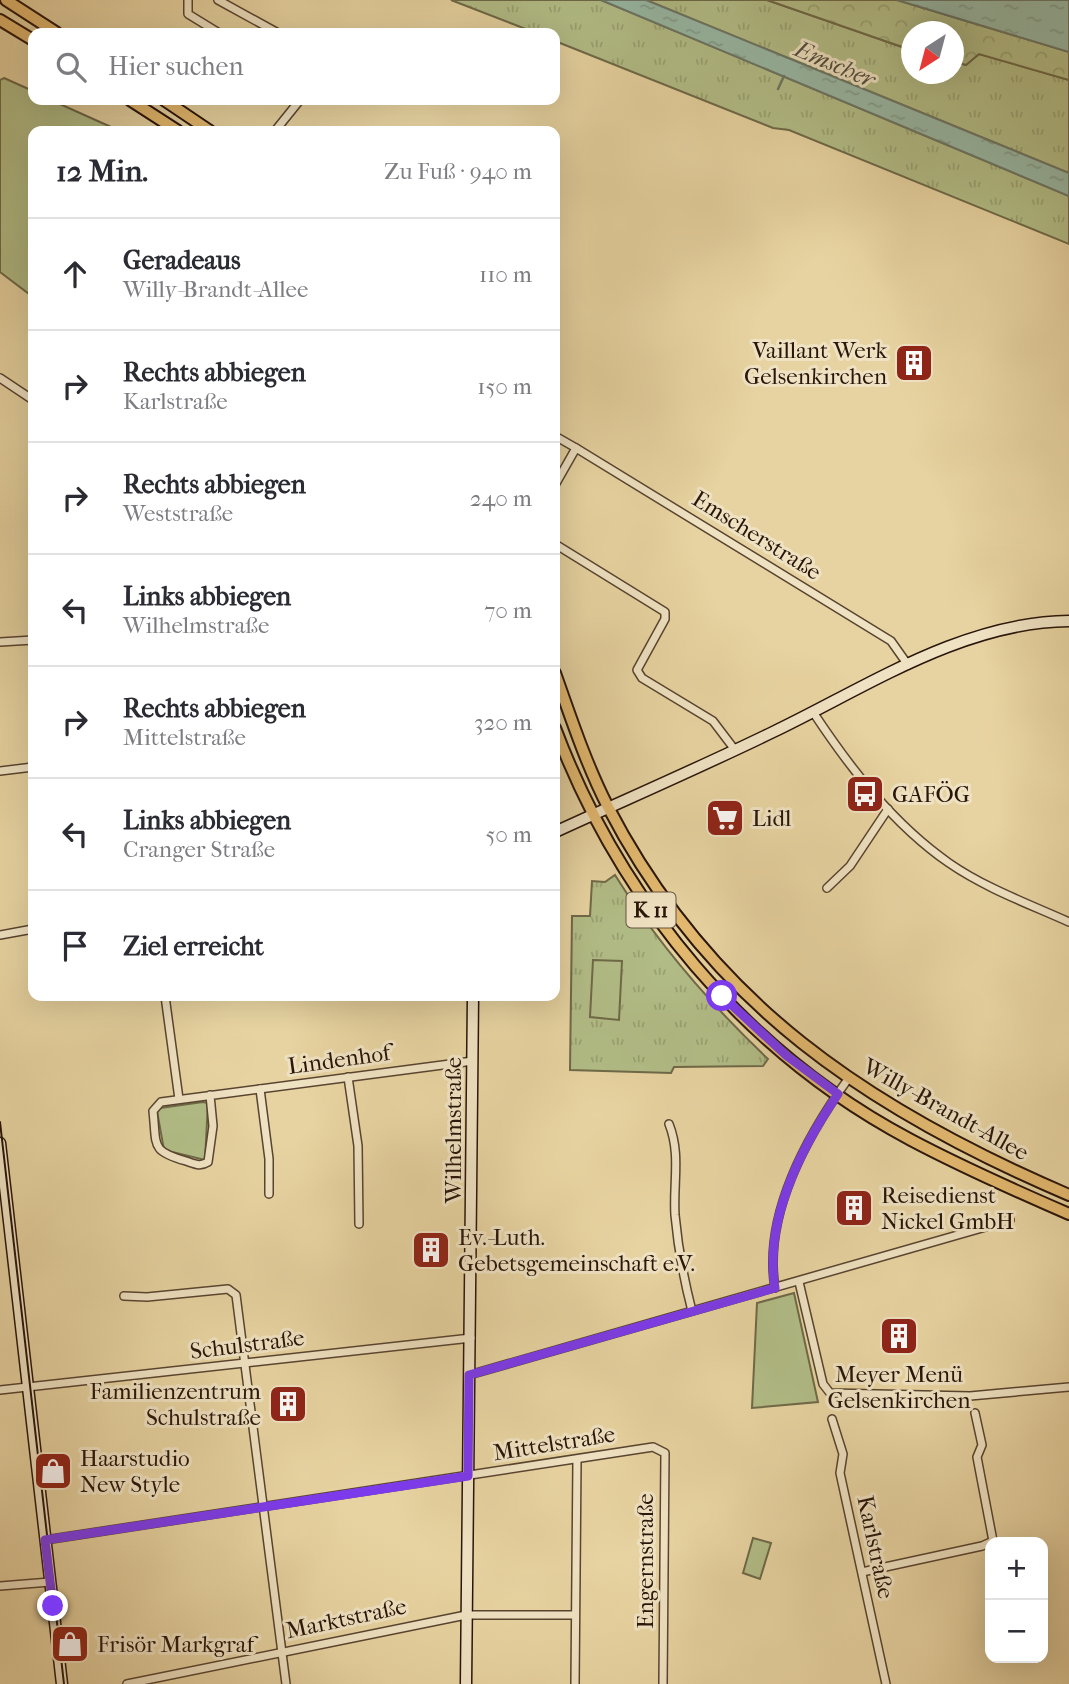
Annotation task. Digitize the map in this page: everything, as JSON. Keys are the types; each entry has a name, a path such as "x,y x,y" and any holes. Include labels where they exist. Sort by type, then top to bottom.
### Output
{"main road":[{"path":"6,0 49,28"},
{"path":"0,20 28,37"},
{"path":"138,105 170,126"},
{"path":"171,105 203,126"},
{"name":"Willy-Brandt-Allee","path":"560,686 608,807 679,919 712,958 796,1041 848,1079 902,1114 971,1150 1069,1195"},
{"name":"Willy-Brandt-Allee","path":"560,741 592,815 646,904 687,958 762,1034 838,1094 908,1139 1069,1214"}],"street":[{"path":"188,0 188,14 211,28"},
{"path":"218,0 269,28"},
{"path":"279,126 296,105"},
{"path":"0,378 28,397"},
{"name":"Emscherstraße","path":"560,439 891,641 908,665"},
{"path":"560,476 576,448"},
{"path":"560,547 665,611 665,619 637,670 642,678 713,721 736,750"},
{"path":"560,830 736,750 956,644 1018,627 1069,621"},
{"path":"0,642 28,640"},
{"path":"813,712 846,760 888,809 948,862 984,883 1069,922"},
{"path":"0,771 28,767"},
{"path":"827,888 850,866 888,809"},
{"path":"0,935 28,930"},
{"path":"166,1001 179,1099"},
{"name":"Wilhelmstraße","path":"466,1684 473,1001"},
{"name":"Lindenhof","path":"210,1095 213,1126 208,1162 200,1166 163,1155 156,1144 153,1111 161,1101 473,1061"},
{"path":"348,1077 358,1146 359,1224"},
{"path":"775,1288 775,1247 784,1200 811,1138 848,1079"},
{"path":"260,1089 269,1159 269,1194"},
{"path":"669,1124 676,1143 675,1211 678,1247 692,1311"},
{"path":"0,1143 5,1232 28,1388 62,1684"},
{"path":"469,1375 1010,1220"},
{"path":"799,1282 823,1384 830,1393 991,1395 1069,1387"},
{"path":"124,1296 147,1297 228,1289 236,1295 261,1507 286,1684"},
{"name":"Schulstraße","path":"0,1390 471,1338"},
{"path":"862,1572 982,1546 993,1541 977,1457 982,1445 975,1413"},
{"name":"Karlstraße","path":"832,1419 844,1454 840,1473 886,1684"},
{"name":"Mittelstraße","path":"45,1540 653,1447"},
{"name":"Engernstraße","path":"653,1447 665,1453 663,1684"},
{"path":"575,1684 577,1460"},
{"path":"0,1586 50,1583"},
{"name":"Marktstraße","path":"127,1684 466,1615 575,1615"}],"green space":[{"path":"451,0 601,0 1069,196 1069,244 789,130 773,128 560,43 560,28 523,28"},
{"path":"646,0 767,0 901,47 901,84 964,84 964,64 979,54 1069,80 1069,173"},
{"path":"767,0 897,0 1069,52 1069,80 979,54 964,64 964,21 901,21 901,47"},
{"path":"4,78 28,89 28,105 62,105 109,126 28,126 28,293 0,272 0,80"},
{"path":"615,875 686,972 768,1059 763,1066 674,1067 671,1073 570,1070 572,916 590,916 592,881 605,882"},
{"path":"593,960 622,961 619,1020 590,1017"},
{"path":"208,1103 205,1160 164,1150 157,1111 160,1108"},
{"path":"794,1293 818,1402 752,1408 757,1303"},
{"path":"753,1538 771,1543 760,1579 743,1573"}],"water":[{"path":"601,0 646,0 1069,173 1069,196"},
{"path":"897,0 1069,0 1069,52"}],"waterway":[{"path":"778,89 784,76"}],"tram line":[{"path":"0,1122 64,1684"}],"place":[{"name":"Vaillant Werk Gelsenkirchen","path":"914,363"},
{"name":"GAFÖG","path":"865,794"},
{"name":"Lidl","path":"725,818"},
{"name":"Reisedienst Nickel GmbH","path":"854,1208"},
{"name":"Ev.-Luth. Gebetsgemeinschaft e.V.","path":"431,1250"},
{"name":"Meyer Menü Gelsenkirchen","path":"899,1336"},
{"name":"Familienzentrum Schulstraße","path":"288,1404"},
{"name":"Haarstudio New Style","path":"53,1471"},
{"name":"Frisör Markgraf","path":"70,1644"}],"route":[{"path":"53,1606 45,1540 468,1476 469,1375 775,1288 775,1247 784,1200 801,1157 838,1094 787,1056 722,996"}],"water label":[{"name":"Emscher","path":"835,64"}]}
